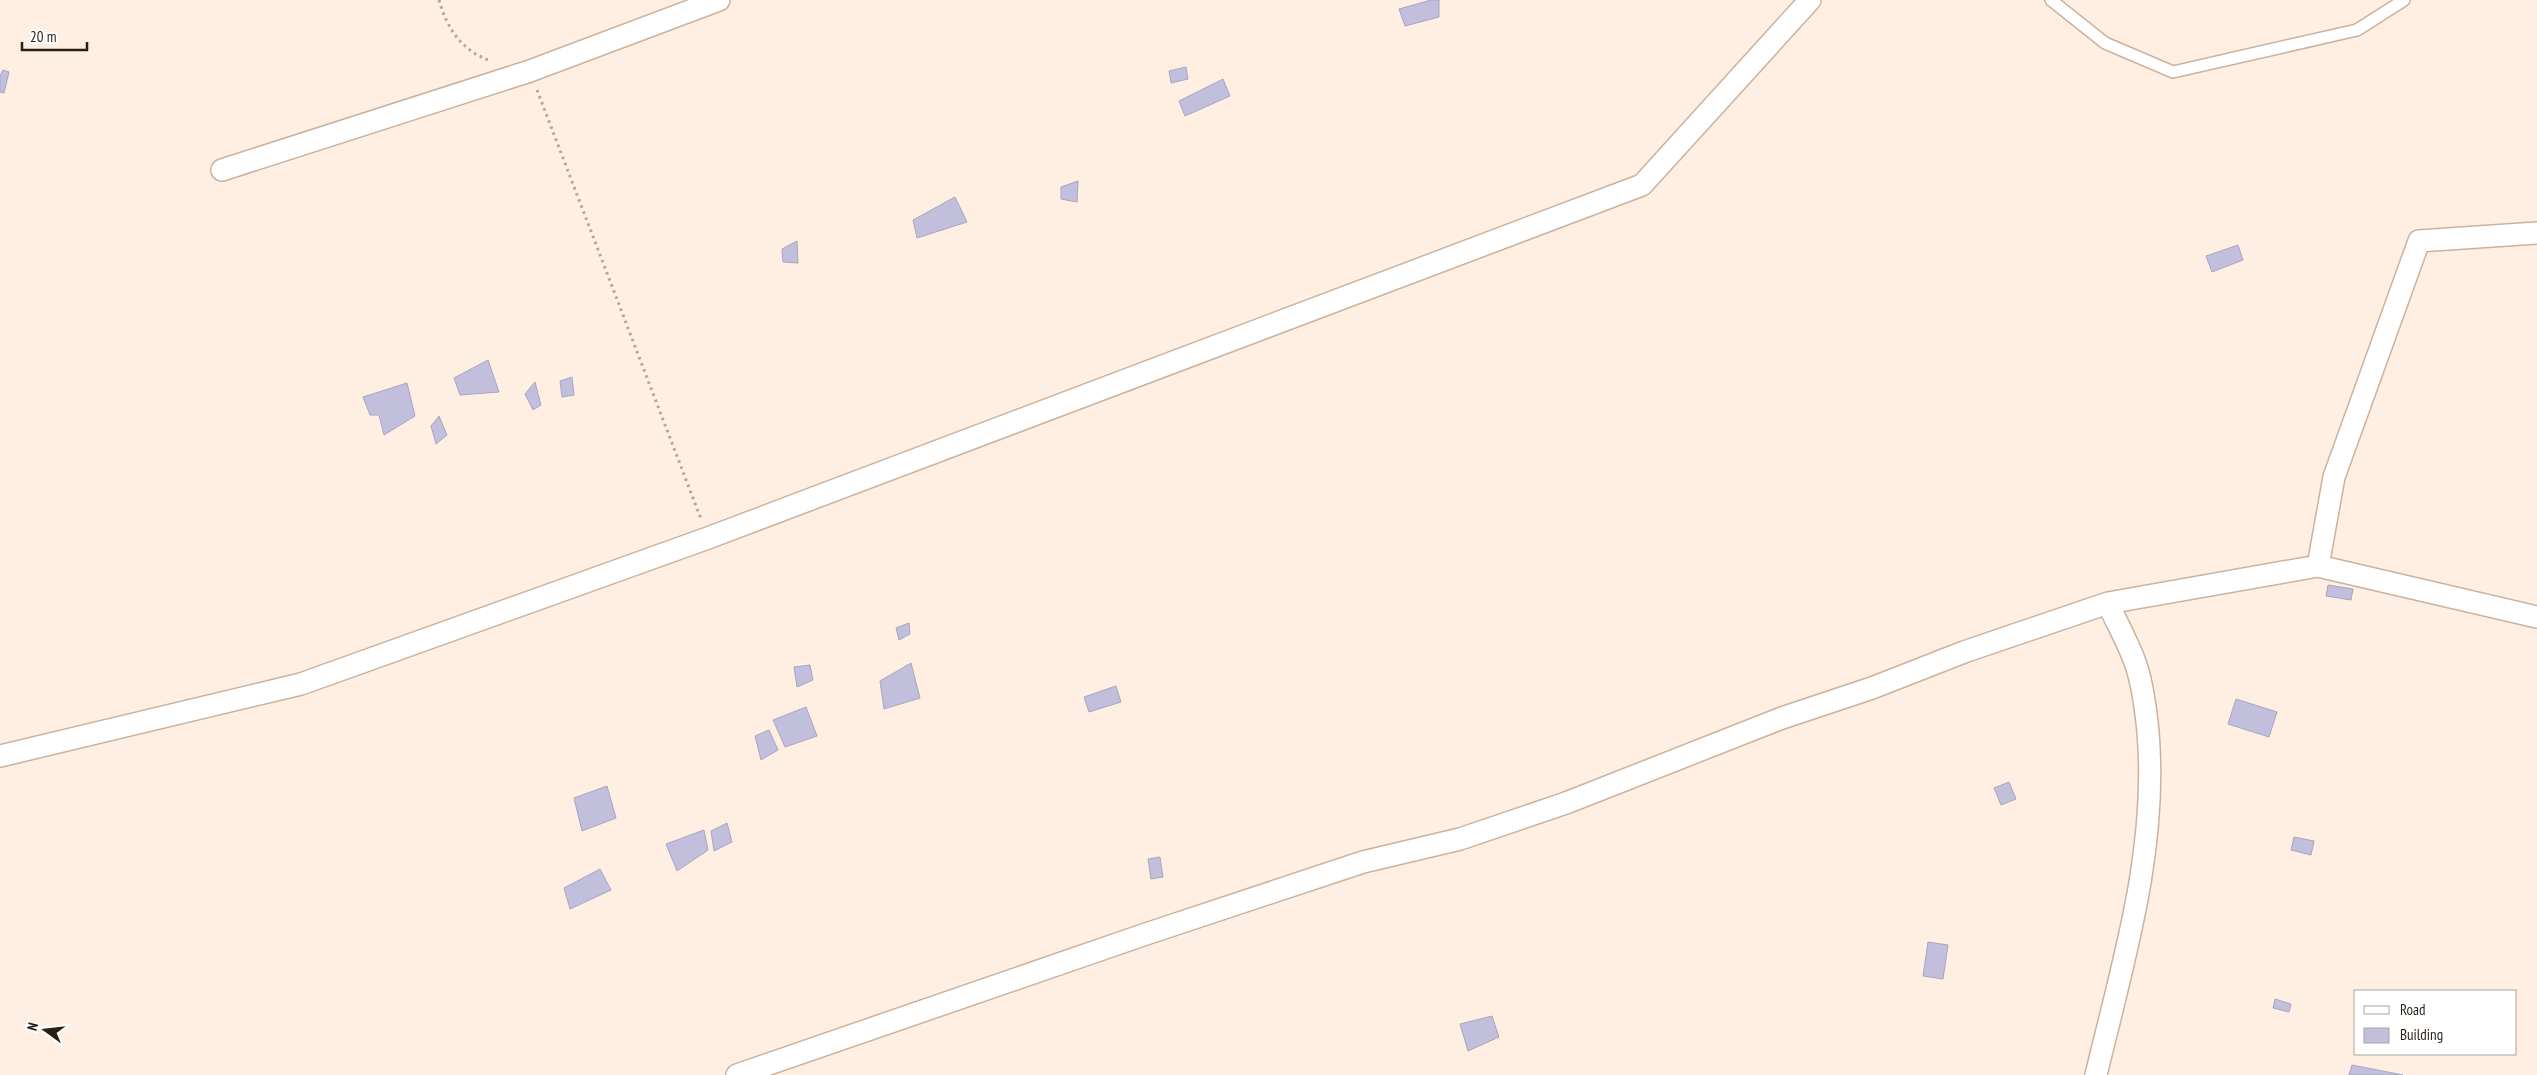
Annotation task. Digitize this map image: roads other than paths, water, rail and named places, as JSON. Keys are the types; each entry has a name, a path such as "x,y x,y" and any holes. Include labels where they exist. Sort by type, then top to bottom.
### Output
{"street":[{"path":"222,170 530,71 719,0"},
{"path":"0,756 301,684 708,538 1642,185 1810,0"},
{"path":"2318,566 2334,477 2419,242 2537,233"},
{"path":"737,1075 1136,937 1363,862 1478,833 1566,803 1782,718 1872,688 1964,652 2108,604 2318,566 2537,617"},
{"path":"2096,1075 2137,903 2151,802 2146,711 2136,666 2108,604"}],"lane":[{"path":"2051,0 2105,43 2173,72 2357,30 2404,0"}]}
